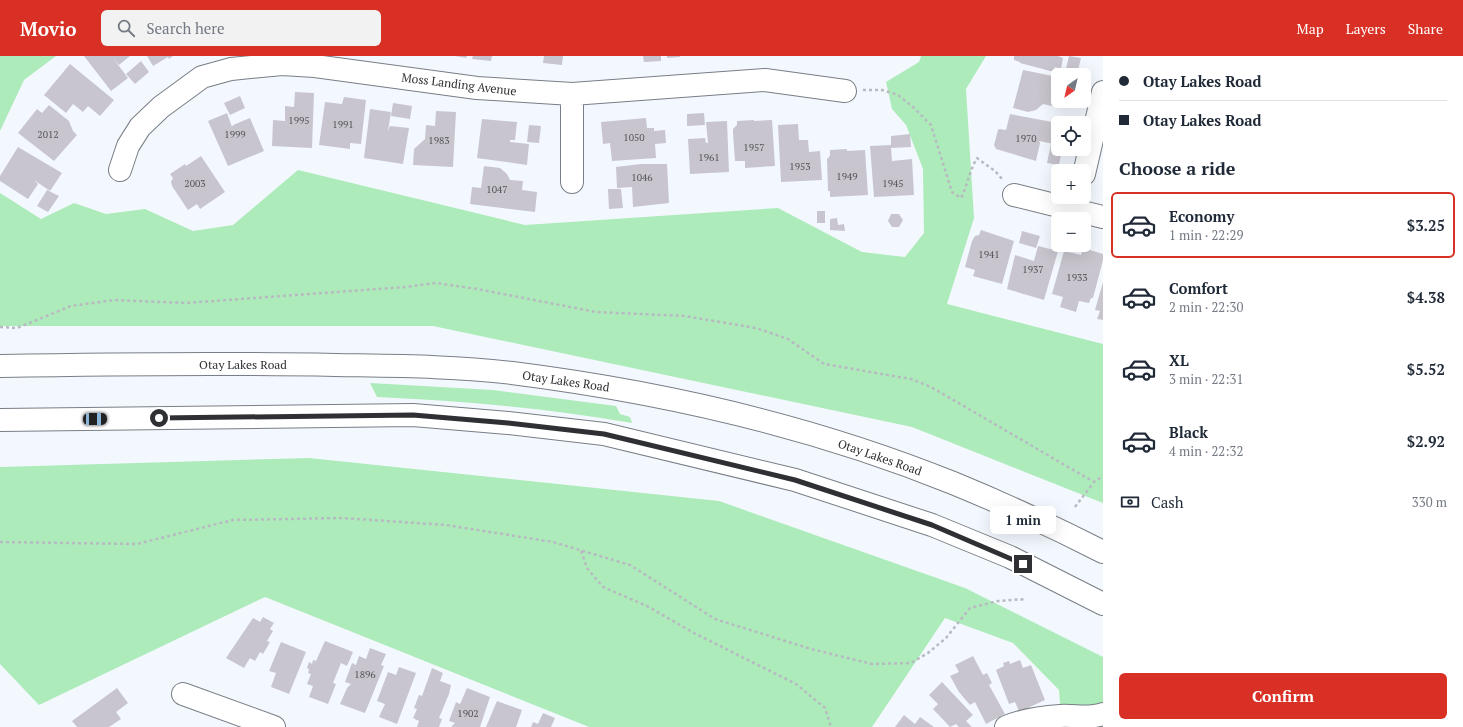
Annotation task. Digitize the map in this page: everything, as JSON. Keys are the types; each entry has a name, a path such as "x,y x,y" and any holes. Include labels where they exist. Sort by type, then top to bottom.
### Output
{"main road":[{"name":"Moss Landing Avenue","path":"120,170 128,146 140,127 161,106 202,77 229,62 315,66 477,88 572,94 765,80 845,91"},
{"path":"1086,164 1103,92"},
{"path":"572,94 572,182"},
{"path":"1014,195 1051,200"},
{"path":"1079,204 1103,217"},
{"name":"Otay Lakes Road","path":"0,366 228,363 414,367 510,373 641,392 762,420 822,437 951,482 1030,516 1103,552"},
{"path":"0,420 413,415 508,423 604,434 795,480 932,525 1010,557 1103,604"},
{"path":"183,694 274,727"},
{"path":"1006,727 1020,722 1061,716 1095,717 1103,714"}],"path":[{"path":"845,91 882,90 898,95 913,107 931,126 952,192 960,198 966,188 969,172 977,158 995,171 1014,195"},
{"path":"0,327 17,328 71,306 114,300 186,303 405,287 436,283 477,289 596,312 685,316 756,328 788,339 824,364 911,379 924,384 1094,482"},
{"path":"1075,507 1094,482 1103,476"},
{"path":"0,542 137,544 233,520 342,518 446,525 554,542 630,565 715,619 811,649 872,664 911,663 946,638 970,608 998,601 1026,599"},
{"path":"581,551 587,568 603,587 647,606 694,633 796,684 825,708 831,727"}],"green space":[{"path":"0,56 56,56 24,80 0,131"},
{"path":"921,56 986,56 966,89 974,218 947,304 1103,344 1103,503 912,427 433,326 0,326 0,193 41,219 74,203 106,214 145,209 193,231 233,225 298,170 525,225 778,208 862,252 905,257 924,233 923,169 906,125 892,109 886,82 919,62"},
{"path":"370,383 493,390 616,406 620,414 630,417 632,423 568,413 504,406 377,397"},
{"path":"309,458 719,501 965,588 1103,657 1103,727 1017,727 1061,716 1059,690 1013,643 945,618 872,727 589,727 265,597 39,705 0,664 0,467"}],"building":[{"path":"84,56 130,56 119,65 113,58 128,78 111,91"},
{"path":"147,56 173,56 169,59 168,57 153,66"},
{"path":"455,56 467,56 466,58"},
{"path":"473,56 492,56 491,61 472,59"},
{"path":"544,56 563,56 562,65 543,63"},
{"path":"643,56 661,56 661,61 644,62"},
{"path":"667,56 680,56 680,57 667,58"},
{"path":"1014,56 1058,56 1063,58 1061,68 1051,68 1051,71 1014,60"},
{"path":"1069,56 1081,58 1079,68 1066,68"},
{"path":"141,61 149,72 135,84 126,74"},
{"path":"70,64 114,100 100,116 88,106 83,112 73,104 66,113 44,95"},
{"path":"1023,70 1051,76 1051,106 1043,104 1036,110 1028,112 1013,108"},
{"path":"295,92 314,93 312,148 272,146 273,120 285,121 285,106 294,107"},
{"path":"240,96 245,108 230,115 224,103"},
{"path":"344,97 366,100 361,144 350,143 350,149 319,145 325,102 342,104"},
{"path":"393,103 412,106 410,119 391,116"},
{"path":"49,105 69,121 73,131 77,135 54,161 18,133 37,109 42,113"},
{"path":"370,109 391,112 388,131 390,126 409,128 403,164 364,158"},
{"path":"436,111 456,112 453,167 413,165 414,149 425,139 426,125 435,126"},
{"path":"227,113 232,127 233,125 250,118 264,151 228,166 208,121"},
{"path":"704,113 705,125 687,126 687,114"},
{"path":"1010,114 1051,122 1051,143 1039,141 1040,143 1036,161 996,149 994,145 998,130 1006,130"},
{"path":"646,118 647,128 654,128 654,131 665,130 666,143 655,144 656,158 612,161 610,143 603,144 601,122"},
{"path":"482,119 517,122 515,140 510,140 510,142 529,144 527,165 477,158"},
{"path":"772,120 775,166 745,168 745,161 735,161 733,129 737,125 737,121"},
{"path":"727,121 729,172 690,174 688,139 705,138 706,143 708,143 706,122"},
{"path":"798,124 799,140 808,140 809,152 820,151 822,180 781,182 778,125"},
{"path":"529,125 541,126 539,143 527,142"},
{"path":"910,134 911,147 891,148 892,161 912,159 914,195 874,197 870,146 891,145 891,136"},
{"path":"1051,144 1051,156 1061,156 1059,164 1047,163"},
{"path":"18,147 62,173 50,191 34,180 38,184 28,199 0,181 0,176"},
{"path":"847,149 847,151 865,150 868,195 830,197 830,191 828,191 827,159 830,156 830,150"},
{"path":"201,156 225,192 200,209 197,204 188,210 172,186 171,182 173,178 170,174"},
{"path":"641,164 667,164 669,203 633,207 632,187 617,188 616,167"},
{"path":"484,166 500,168 507,174 510,180 523,181 522,190 537,192 535,212 470,204 472,187 481,188"},
{"path":"608,189 621,189 623,208 609,209"},
{"path":"47,190 59,196 48,212 37,206"},
{"path":"817,211 825,211 825,223 817,223"},
{"path":"891,214 899,214 903,220 899,227 892,227 888,221"},
{"path":"837,218 838,225 844,224 845,231 830,230 830,219"},
{"path":"981,230 1014,241 1002,284 973,276 975,270 965,267 972,241 975,236 979,235"},
{"path":"1022,231 1040,236 1036,248 1019,243"},
{"path":"1038,246 1051,249 1051,252 1058,252 1044,300 1007,289 1015,255 1034,261"},
{"path":"1091,250 1103,254 1103,260 1093,298 1091,298 1089,303 1079,301 1076,312 1060,307 1063,297 1052,294 1064,252 1081,255 1082,252 1091,252"},
{"path":"1103,282 1103,320 1097,319 1100,311 1095,310"},
{"path":"263,617 274,623 270,629 273,631 267,641 270,642 263,654 260,652 255,661 250,658 244,668 226,658 253,618 260,622"},
{"path":"325,641 353,652 347,666 341,663 333,683 336,684 328,704 309,697 313,686 307,684 311,674 308,673 309,669 307,668 309,662 312,664 313,660 316,661"},
{"path":"281,642 306,652 289,694 271,687 276,673 269,671"},
{"path":"370,648 386,654 381,665 384,666 365,713 340,704 347,688 351,684 345,682 352,663 356,665 359,656 366,659"},
{"path":"973,656 983,675 987,673 992,683 989,685 1005,714 986,724 975,702 970,705 959,692 950,676 959,672 955,665"},
{"path":"1020,660 1023,668 1031,665 1045,700 1019,711 1015,702 1009,704 996,670 1004,666 1003,663 1009,661 1010,664"},
{"path":"399,667 416,673 397,724 379,717 385,704 377,701 388,672 396,675"},
{"path":"432,668 443,673 440,681 451,685 449,694 439,718 442,719 439,727 417,727 419,721 413,718 417,709 414,708 419,695 422,696"},
{"path":"942,682 973,715 966,721 972,727 959,727 956,724 950,727 933,709 938,704 929,695"},
{"path":"117,688 128,703 116,712 121,719 109,727 77,727 72,721"},
{"path":"467,688 490,697 480,727 451,727 455,723 449,721 456,702 460,704"},
{"path":"497,701 522,710 516,727 486,727"},
{"path":"543,713 555,718 551,727 531,727 533,722 538,724"},
{"path":"904,715 915,724 920,717 934,727 895,727"}],"route":[{"path":"159,418 413,415 508,423 604,434 795,480 932,525 1010,557 1023,564"}]}
